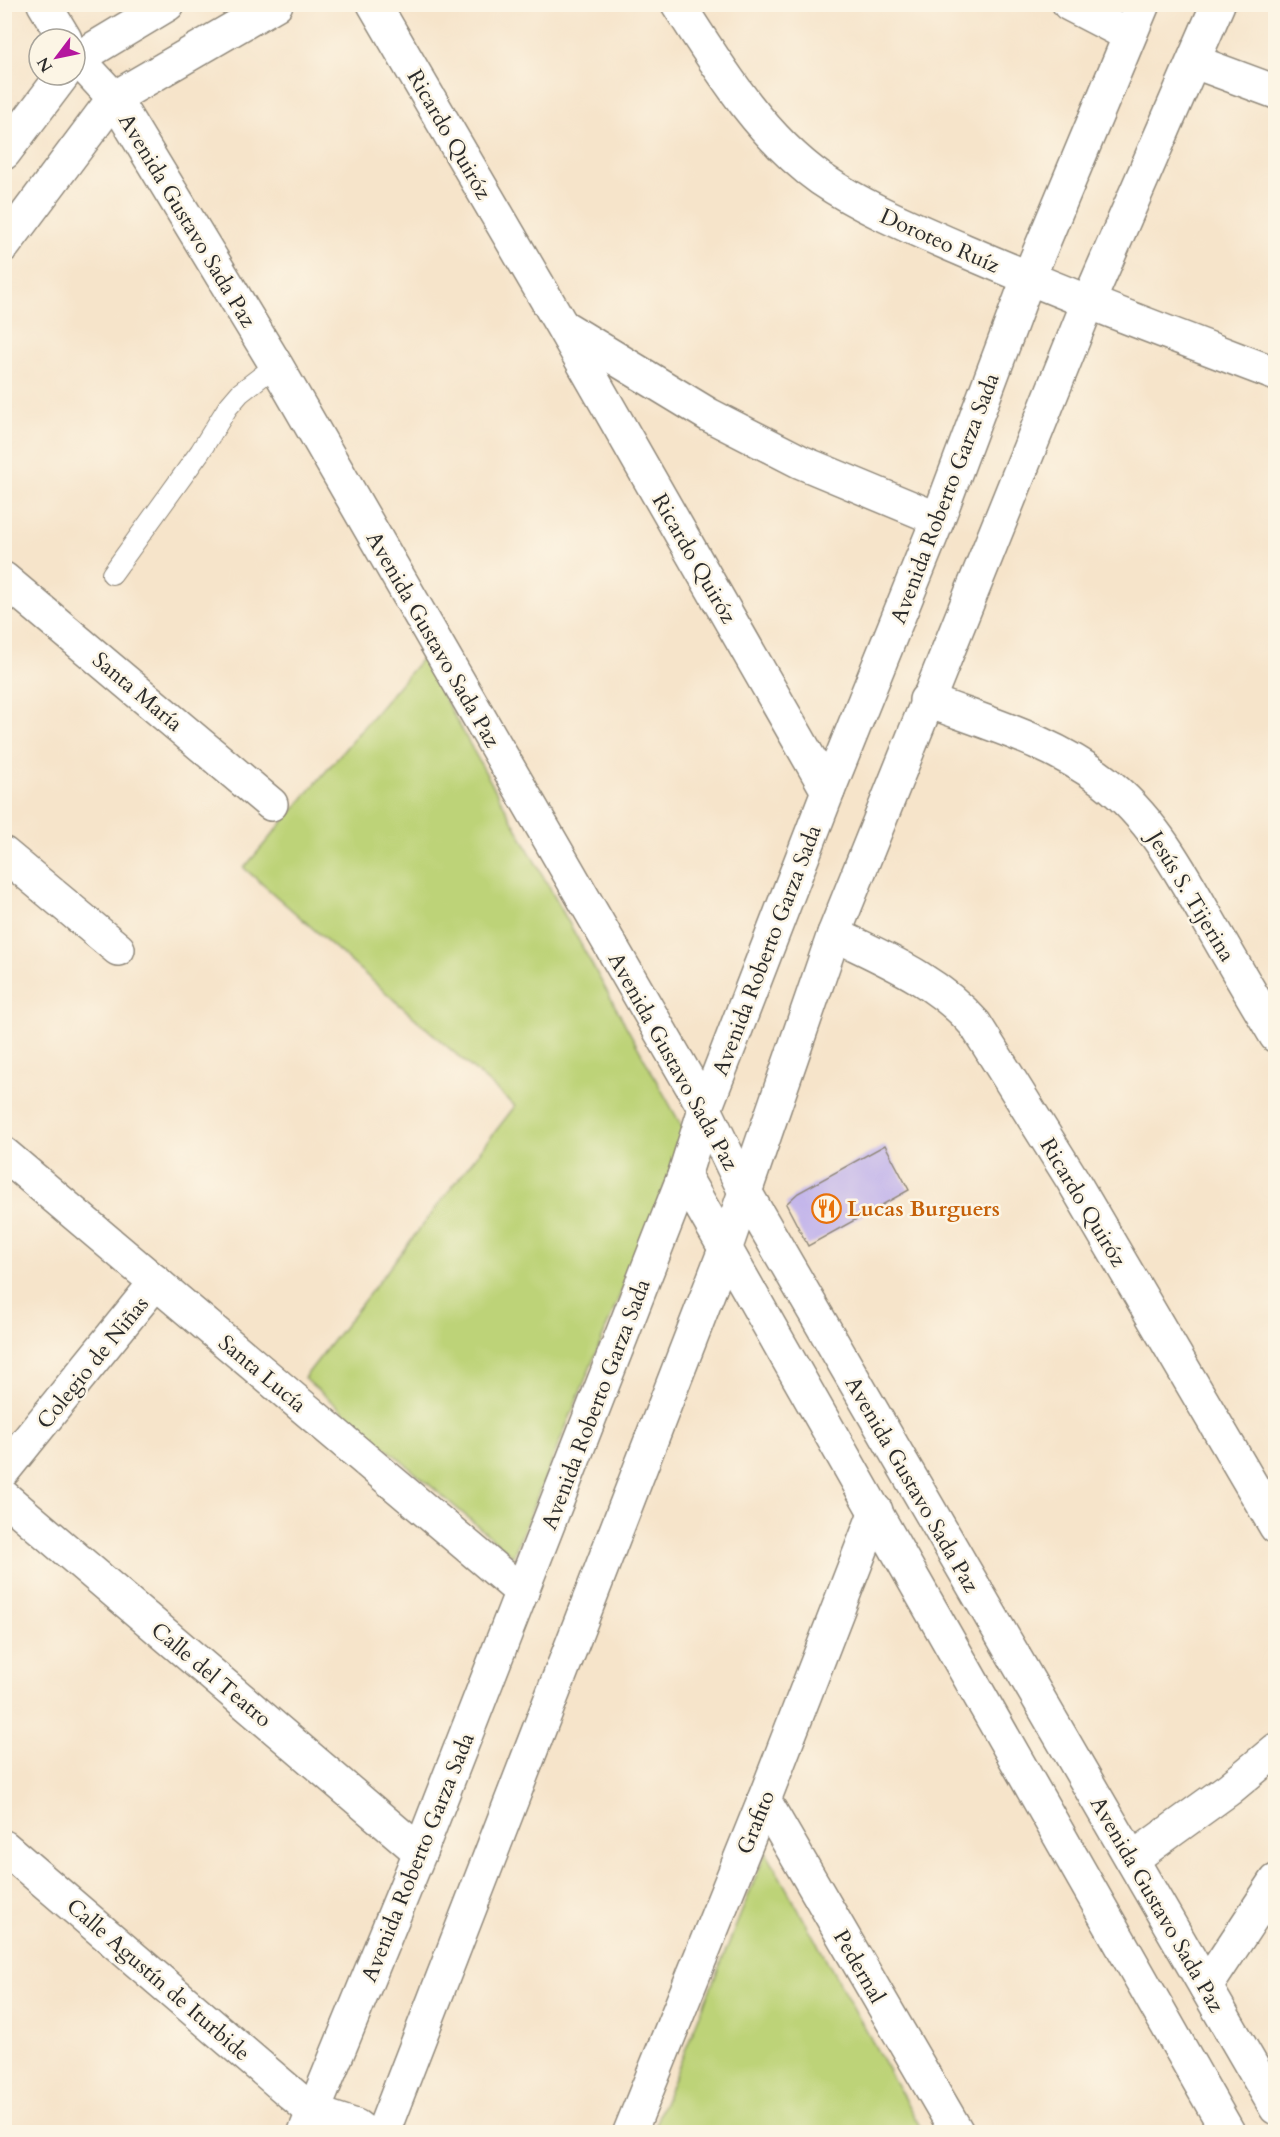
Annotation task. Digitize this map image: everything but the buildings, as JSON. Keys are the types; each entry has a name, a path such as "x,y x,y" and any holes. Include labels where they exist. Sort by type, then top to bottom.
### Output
{"street":[{"name":"Avenida Gustavo Sada Paz","path":"44,4 56,27"},
{"path":"87,49 168,4"},
{"path":"4,245 114,98 276,4"},
{"name":"Ricardo Quiróz","path":"374,4 562,326 828,791"},
{"name":"Doroteo Ruíz","path":"678,4 722,73 772,135 820,178 876,212 1028,279 1275,374"},
{"path":"1069,4 1129,35"},
{"name":"Avenida Roberto Garza Sada","path":"309,2122 420,1852 522,1592 684,1176 705,1109 828,791 939,519 1028,279 1143,4"},
{"path":"383,2133 726,1247 834,934 926,700 1088,303 1195,62 1218,4"},
{"path":"1195,62 1275,92"},
{"name":"Avenida Gustavo Sada Paz","path":"87,73 114,98 276,365 705,1109 745,1192 1275,2108"},
{"path":"4,153 51,87"},
{"name":"Ricardo Quiróz","path":"562,326 719,420 801,462 939,519"},
{"name":"Santa María","path":"4,579 271,804"},
{"name":"Jesús S. Tijerina","path":"926,700 1039,743 1103,780 1126,801 1155,831 1179,868 1275,1036"},
{"path":"4,854 118,949"},
{"name":"Ricardo Quiróz","path":"834,934 938,987 975,1024 1072,1179 1275,1527"},
{"name":"Santa Lucía","path":"4,1154 522,1592"},
{"name":"Avenida Gustavo Sada Paz","path":"684,1176 1228,2133"},
{"name":"Colegio de Niñas","path":"4,1470 156,1282"},
{"name":"Calle del Teatro","path":"4,1497 420,1852"},
{"name":"Grafito","path":"630,2133 764,1800 876,1511"},
{"path":"1131,1859 1229,1789 1275,1750"},
{"name":"Pedernal","path":"764,1800 957,2133"},
{"name":"Calle Agustín de Iturbide","path":"4,1847 309,2122"},
{"path":"1206,1987 1275,1881"},
{"path":"309,2122 356,2126 364,2133"}],"lane":[{"path":"112,574 200,452 228,407 240,393 276,365"}],"green space":[{"path":"422,658 686,1134 513,1556 304,1378 515,1106 244,868"},
{"path":"766,1852 923,2132 652,2132"}],"place":[{"name":"Lucas Burguers","path":"826,1208"}]}
